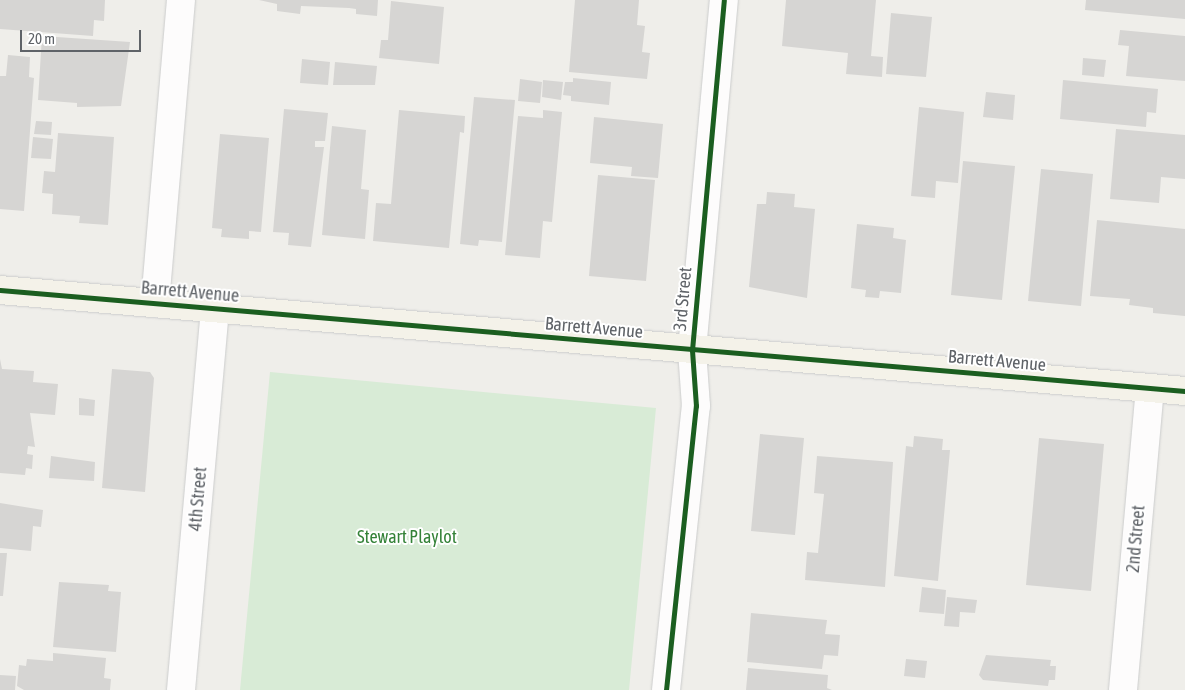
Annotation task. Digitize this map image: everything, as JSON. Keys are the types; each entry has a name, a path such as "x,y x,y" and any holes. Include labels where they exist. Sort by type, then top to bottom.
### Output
{"main road":[{"name":"Barrett Avenue","path":"0,290 1185,391"}],"street":[{"path":"156,303 181,0"},
{"name":"3rd Street","path":"666,690 696,406 692,350 724,0"},
{"name":"4th Street","path":"181,690 215,308"},
{"name":"2nd Street","path":"1123,690 1150,388"}],"green space":[{"name":"Stewart Playlot","path":"270,372 656,408 629,690 240,690"}],"building":[{"path":"0,0 105,0 104,21 94,20 93,36 0,29"},
{"path":"259,0 378,0 377,16 356,14 356,9 349,8 301,6 300,14 277,11 277,4"},
{"path":"575,0 639,0 637,25 645,26 642,52 650,53 647,79 569,72"},
{"path":"786,0 876,0 871,56 883,57 882,77 846,74 848,53 782,46"},
{"path":"1086,0 1185,0 1185,19 1085,10"},
{"path":"391,1 444,7 439,64 379,58 381,40 388,40"},
{"path":"891,13 932,17 926,77 886,74"},
{"path":"1120,30 1185,36 1185,81 1126,76 1129,46 1118,45"},
{"path":"42,36 130,42 121,106 77,107 77,103 38,100"},
{"path":"8,55 30,57 29,77 34,78 24,211 0,209 0,76 6,76"},
{"path":"1083,58 1106,60 1104,77 1082,75"},
{"path":"302,59 330,62 328,85 300,83"},
{"path":"335,62 377,66 375,85 333,85"},
{"path":"573,78 611,82 609,105 571,101 571,96 563,95 565,82 573,82"},
{"path":"520,79 542,82 540,103 518,101"},
{"path":"543,80 563,82 561,100 542,97"},
{"path":"1063,80 1158,89 1156,113 1147,112 1146,127 1060,119"},
{"path":"986,92 1015,95 1013,120 983,117"},
{"path":"474,97 515,100 502,242 479,240 478,246 460,244"},
{"path":"919,107 964,112 958,183 936,181 935,198 911,196"},
{"path":"284,109 328,113 325,141 315,141 315,147 324,147 311,247 288,245 289,233 273,232"},
{"path":"399,110 465,116 464,133 460,132 449,248 373,241 376,203 391,204"},
{"path":"543,110 562,112 552,222 543,221 540,258 505,255 518,116 543,118"},
{"path":"594,117 663,124 658,178 631,176 632,167 590,163"},
{"path":"36,121 52,122 51,135 34,134"},
{"path":"332,126 366,130 361,189 369,190 365,239 322,235"},
{"path":"1116,129 1185,135 1185,179 1161,177 1159,203 1110,199"},
{"path":"58,133 114,137 108,225 79,223 80,216 52,214 53,194 42,193 44,171 55,172"},
{"path":"220,134 269,138 261,232 249,231 249,239 221,237 222,229 212,228"},
{"path":"33,137 53,139 51,159 31,158"},
{"path":"963,161 1015,166 1002,300 951,295"},
{"path":"1041,169 1093,174 1081,306 1028,301"},
{"path":"598,175 655,180 646,281 589,276"},
{"path":"767,192 795,194 794,207 815,209 807,298 749,287 757,204 766,204"},
{"path":"1097,220 1185,229 1185,316 1153,313 1153,308 1129,305 1130,299 1090,296"},
{"path":"857,224 894,228 893,238 906,240 901,293 880,291 879,298 865,297 866,290 851,288"},
{"path":"0,359 2,369 34,371 33,382 58,384 55,415 30,413 35,447 28,446 27,454 33,455 32,469 26,468 25,475 0,473"},
{"path":"112,369 150,372 154,378 145,492 102,488"},
{"path":"79,398 95,400 94,416 79,415"},
{"path":"760,434 804,438 795,535 751,531"},
{"path":"914,436 943,439 942,450 950,450 938,581 894,576 906,446 913,447"},
{"path":"1039,438 1104,444 1091,591 1026,585"},
{"path":"51,456 95,462 94,481 49,478"},
{"path":"817,456 893,462 885,587 805,580 807,552 818,553 824,494 814,493"},
{"path":"0,503 43,510 41,527 33,526 31,551 0,548"},
{"path":"0,553 7,553 3,596 0,596"},
{"path":"59,582 109,585 108,591 121,592 116,652 53,647"},
{"path":"922,587 946,590 944,614 919,612"},
{"path":"947,597 977,600 975,613 960,612 959,627 944,626"},
{"path":"751,613 827,620 825,634 840,635 838,656 824,655 822,669 747,662"},
{"path":"53,653 106,658 104,678 111,679 110,690 24,690 17,686 19,665 26,666 27,659 53,661"},
{"path":"986,655 1051,660 1050,666 1056,666 1055,680 1049,680 1048,686 983,680 979,675"},
{"path":"906,659 927,661 925,678 904,676"},
{"path":"748,668 828,675 827,688 832,690 746,690"},
{"path":"0,675 16,676 15,690 0,690"}],"cycle path":[{"path":"666,690 696,406 692,350 724,0"},
{"path":"0,290 1185,391"}]}
